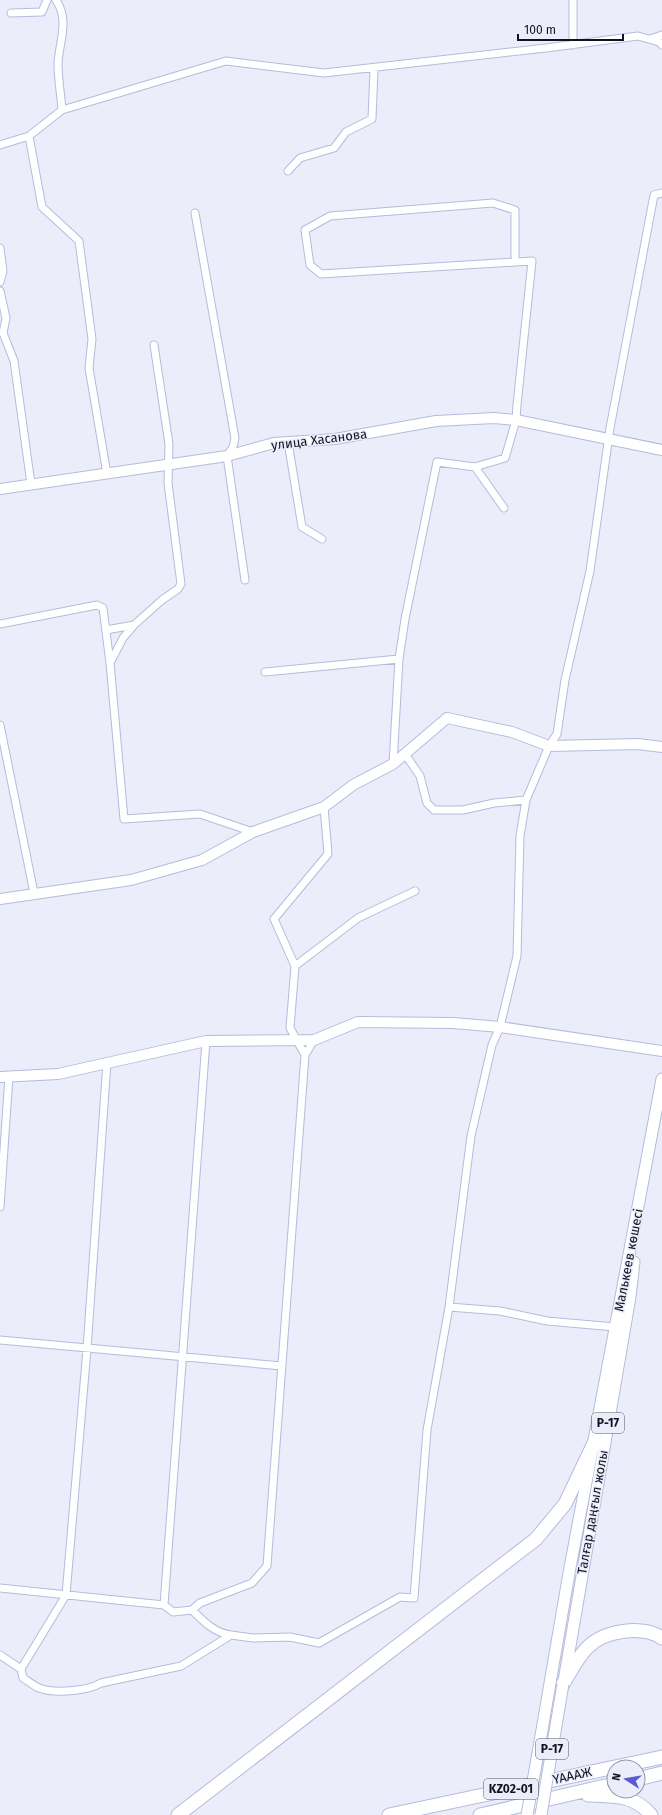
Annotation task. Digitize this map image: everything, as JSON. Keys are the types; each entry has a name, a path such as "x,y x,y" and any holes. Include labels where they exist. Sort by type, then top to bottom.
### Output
{"highway":[{"path":"178,1815 536,1539 565,1504 595,1440"},
{"path":"563,1684 580,1656 589,1646 604,1637 622,1631 643,1630 662,1638"},
{"path":"639,1759 662,1748"},
{"name":"ҮАААЖ","path":"646,1760 662,1757"},
{"name":"ҮАААЖ","path":"389,1815 606,1768"},
{"path":"646,1777 662,1773"},
{"name":"ҮАААЖ","path":"480,1815 606,1786"},
{"path":"572,1794 625,1797 637,1802 651,1815"}],"main road":[{"name":"Малькеев көшесі","path":"595,1440 662,1079"},
{"name":"Талғар даңғыл жолы","path":"541,1815 630,1297 646,1162"},
{"name":"Талғар даңғыл жолы","path":"527,1815 569,1573 595,1440"}],"street":[{"path":"11,13 42,12 47,0"},
{"path":"56,0 59,6 64,31 60,45 58,65 62,110"},
{"path":"573,0 573,45"},
{"path":"649,39 662,35"},
{"path":"0,145 30,136 62,110 226,61 324,73 374,69 638,36 659,42 662,45"},
{"path":"288,172 300,158 334,148 346,132 372,119 374,69"},
{"path":"30,136 42,207 79,242 92,339 89,368 107,474"},
{"path":"192,1610 205,1623 221,1634 253,1638 290,1637 319,1643 400,1597 414,1598 428,1430 449,1307 471,1136 492,1045 500,1027 517,956 520,836 526,800 550,746 557,734 565,680 590,571 608,439 654,195 662,193"},
{"path":"393,764 399,659 405,619 437,462 475,467 505,458 516,420 516,405 532,261 516,262 321,274 310,265 305,230 330,216 493,203 515,210 516,262"},
{"path":"195,213 235,438 233,447 227,456 245,580"},
{"path":"0,248 3,271 0,282"},
{"path":"0,291 6,318 3,333 14,361 31,484"},
{"path":"110,663 123,638 134,625 162,600 178,589 181,584 168,483 169,444 154,344"},
{"name":"улица Хасанова","path":"0,489 227,456 274,443 335,440 436,421 494,418 516,420 662,450"},
{"path":"288,442 302,526 322,539"},
{"path":"475,467 504,508"},
{"path":"0,624 97,604 103,608 110,663 124,819 200,814 253,832"},
{"path":"106,630 134,625"},
{"path":"265,672 399,659"},
{"path":"0,899 131,880 202,860 253,832 324,806 353,785 393,764 447,718 512,732 550,746 638,744 662,747"},
{"path":"0,726 34,893"},
{"path":"405,754 420,776 427,803 434,810 463,810 494,803 526,800"},
{"path":"305,1055 290,1028 295,966 274,919 328,854 324,806"},
{"path":"295,966 358,918 415,891"},
{"path":"0,1207 4,1077 58,1074 206,1041 297,1042 314,1040 358,1022 453,1023 500,1027 662,1050"},
{"path":"278,1042 290,1028"},
{"path":"0,1588 66,1594 164,1606 173,1612 192,1610 200,1603 252,1583 267,1566 305,1055 314,1040"},
{"path":"164,1606 206,1041"},
{"path":"107,1062 87,1349 66,1594 21,1669 23,1678 40,1688 56,1692 94,1687 101,1683 181,1666 232,1635"},
{"path":"449,1307 500,1311 547,1321 615,1326"},
{"path":"0,1340 282,1366"},
{"path":"0,1655 21,1669"}]}
